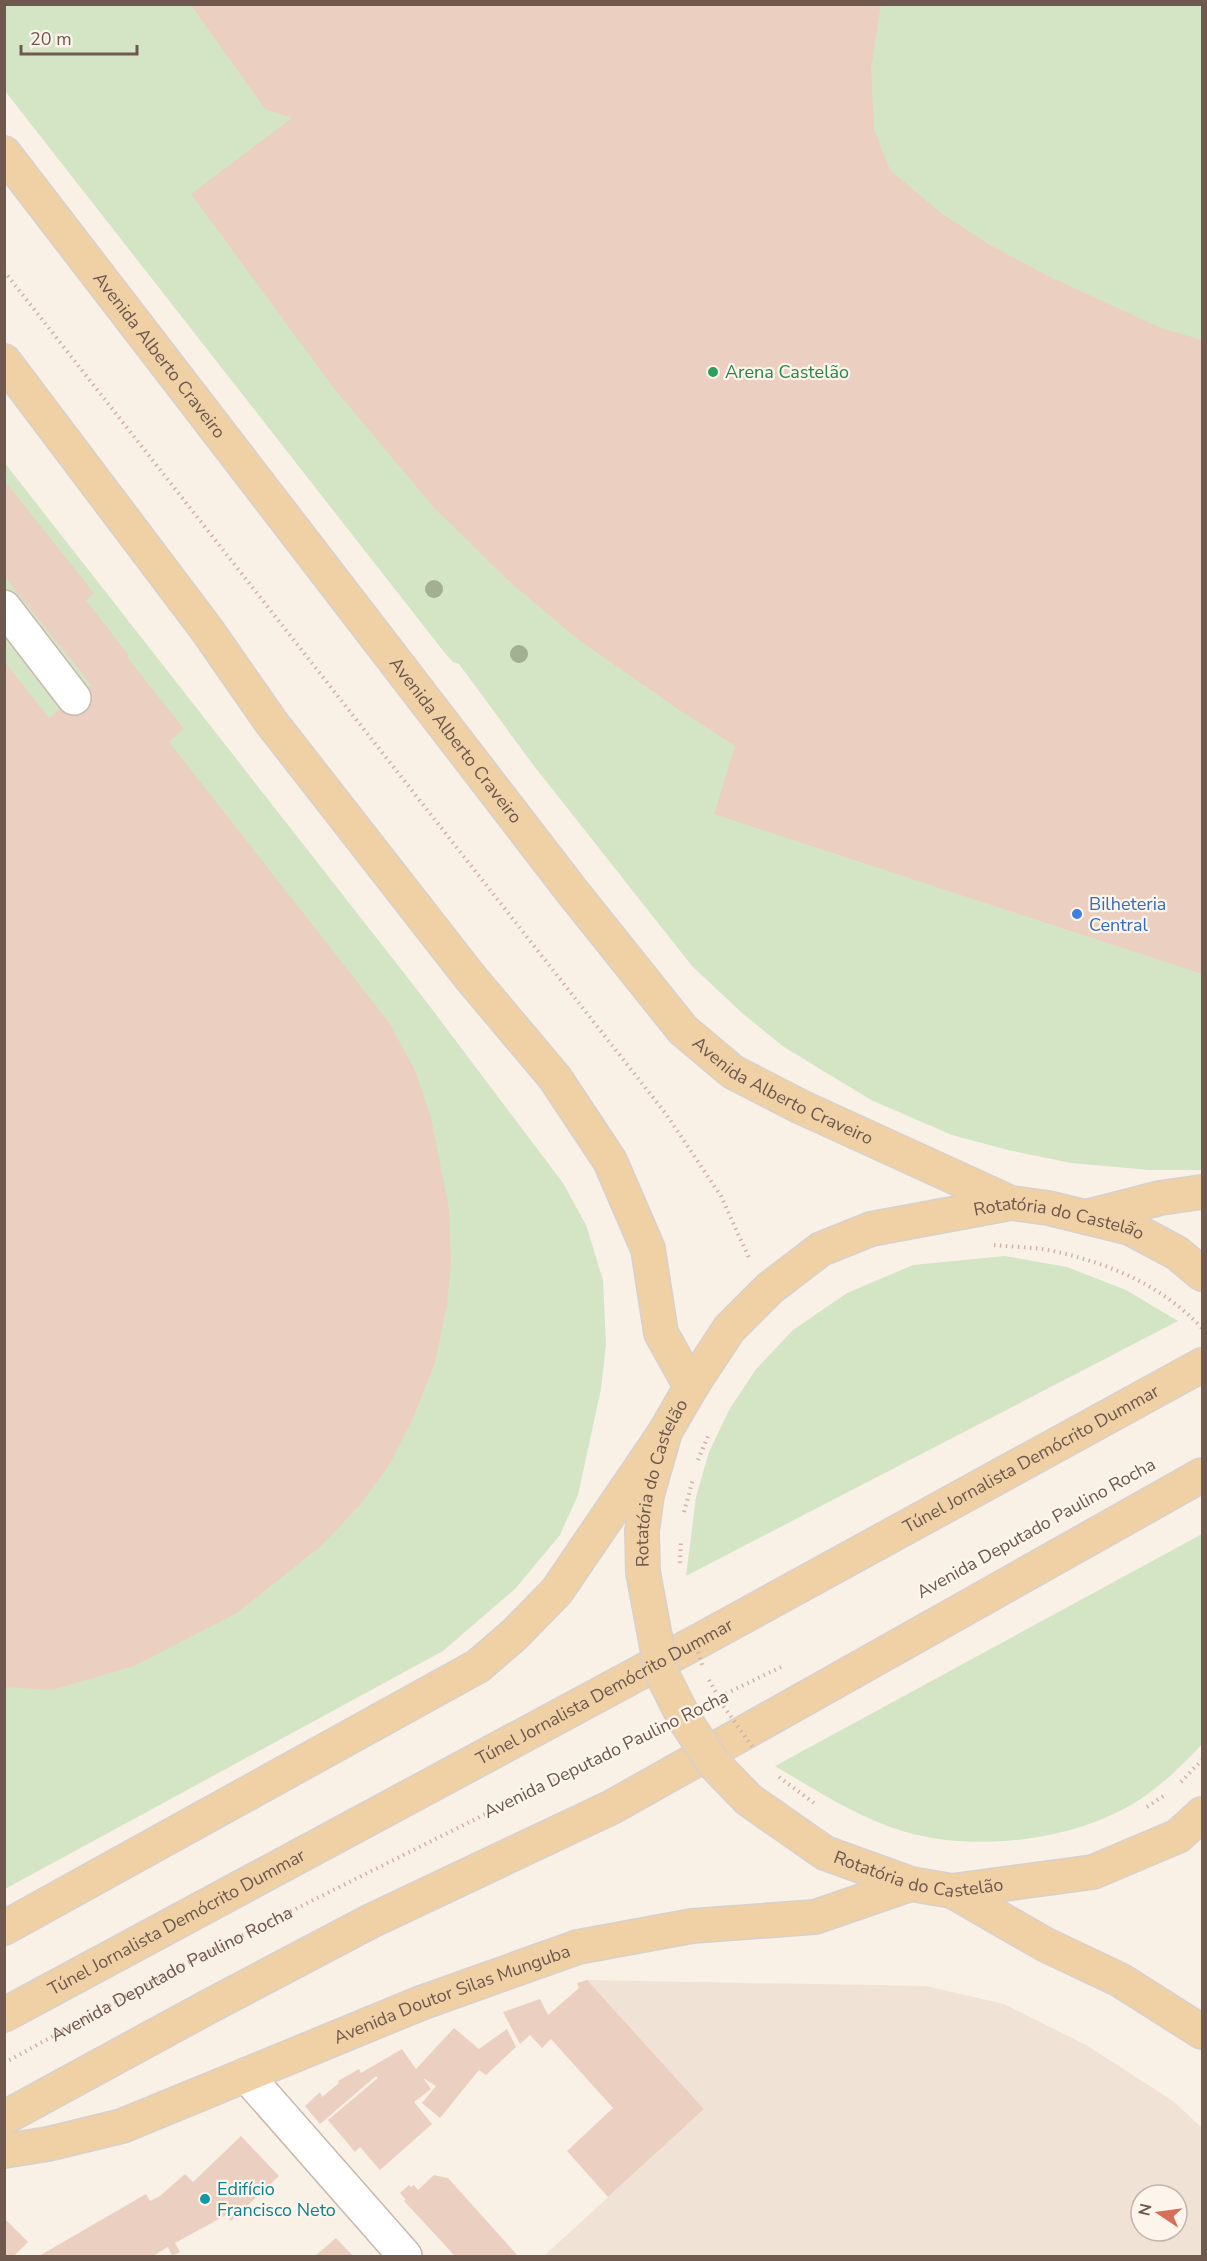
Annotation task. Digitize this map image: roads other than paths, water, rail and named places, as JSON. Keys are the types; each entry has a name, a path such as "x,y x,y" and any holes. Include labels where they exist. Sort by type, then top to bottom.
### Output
{"main road":[{"name":"Avenida Alberto Craveiro","path":"4,153 571,890 683,1030 733,1072 812,1112 1011,1203"},
{"path":"4,361 207,630 271,722 470,977 555,1078 615,1172 648,1249 661,1333 691,1387"},
{"path":"1089,1217 1160,1197 1203,1192"},
{"name":"Rotatória do Castelão","path":"1203,1274 1177,1253 1130,1228 1048,1208 1011,1203 871,1229 821,1250 770,1288 729,1329 691,1387 665,1432 647,1495 642,1531 643,1572 662,1674 684,1720 713,1762 749,1800 825,1853 911,1884 952,1891 1093,1872 1178,1836 1203,1814"},
{"name":"Túnel Jornalista Demócrito Dummar","path":"4,2014 695,1643 1203,1365"},
{"path":"4,1928 478,1666 514,1635 557,1591 665,1432"},
{"path":"4,2118 371,1921 612,1808 1203,1474"},
{"name":"Avenida Doutor Silas Munguba","path":"4,2151 48,2144 122,2127 421,2003 578,1947 692,1926 815,1917 911,1884"},
{"path":"952,1891 1046,1945 1119,1980 1203,2032"}],"street":[{"path":"4,607 74,698"},
{"path":"246,2075 405,2256"}],"place":[{"name":"Arena Castelão","path":"713,372"},
{"name":"Bilheteria Central","path":"1077,914"},
{"name":"Edifício Francisco Neto","path":"205,2199"}]}
